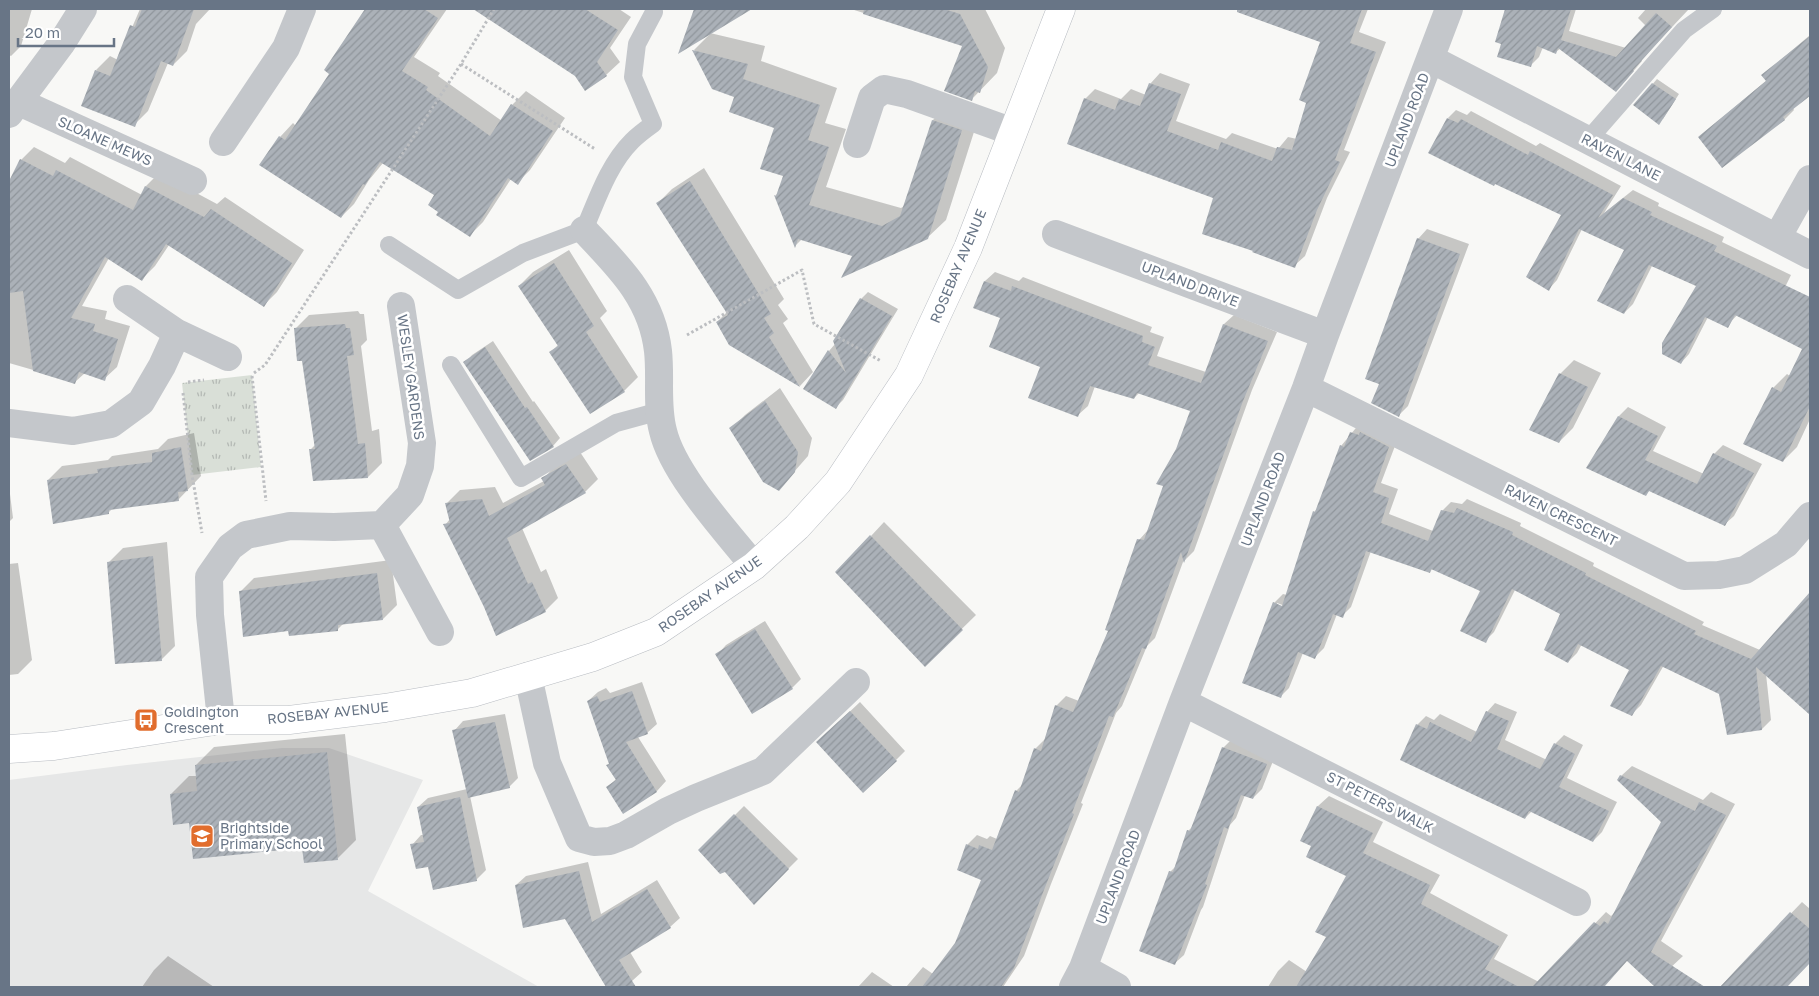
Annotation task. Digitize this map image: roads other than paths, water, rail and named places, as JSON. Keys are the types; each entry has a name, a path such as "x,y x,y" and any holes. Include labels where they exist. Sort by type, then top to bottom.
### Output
{"street":[{"path":"13,107 61,44 83,9"},
{"path":"223,142 286,48 302,9"},
{"name":"ROSEBAY AVENUE","path":"9,749 54,746 221,720 289,720 385,708 472,693 593,657 656,632 754,566 797,527 838,482 909,375 968,248 1061,9"},
{"name":"UPLAND ROAD","path":"1078,978 1183,702 1306,388 1449,9"},
{"name":"RAVEN LANE","path":"1430,58 1810,255"},
{"path":"857,144 872,98 884,89 907,94 1013,132"},
{"name":"SLOANE MEWS","path":"13,107 193,181"},
{"path":"1777,238 1810,179"},
{"path":"584,230 616,264 639,294 652,323 658,351 660,411 663,432 675,460 698,495 754,566"},
{"name":"UPLAND DRIVE","path":"1056,234 1325,335"},
{"path":"126,299 177,333 236,367"},
{"name":"WESLEY GARDENS","path":"382,525 410,495 420,466 422,443 401,306"},
{"path":"9,423 73,431 111,424 141,402 172,375 177,333"},
{"name":"RAVEN CRESCENT","path":"1306,388 1684,576 1719,575 1744,570 1786,544 1810,516"},
{"path":"221,720 210,615 209,578 230,547 246,535 290,526 382,525 440,632"},
{"path":"528,676 547,763 579,838 594,842 610,841 626,835 668,811 762,771 856,682"},
{"name":"ST PETERS WALK","path":"1183,702 1577,902"},
{"path":"1078,978 1117,987"}],"lane":[{"path":"1588,140 1684,30 1713,9"},
{"path":"389,245 458,290 523,253 584,230 604,182 616,162 631,142 653,124 633,77 637,44 654,12"},
{"path":"451,365 521,478 616,423 660,411"}],"place":[{"name":"Goldington Crescent","path":"146,720"},
{"name":"Brightside Primary School","path":"202,836"}]}
